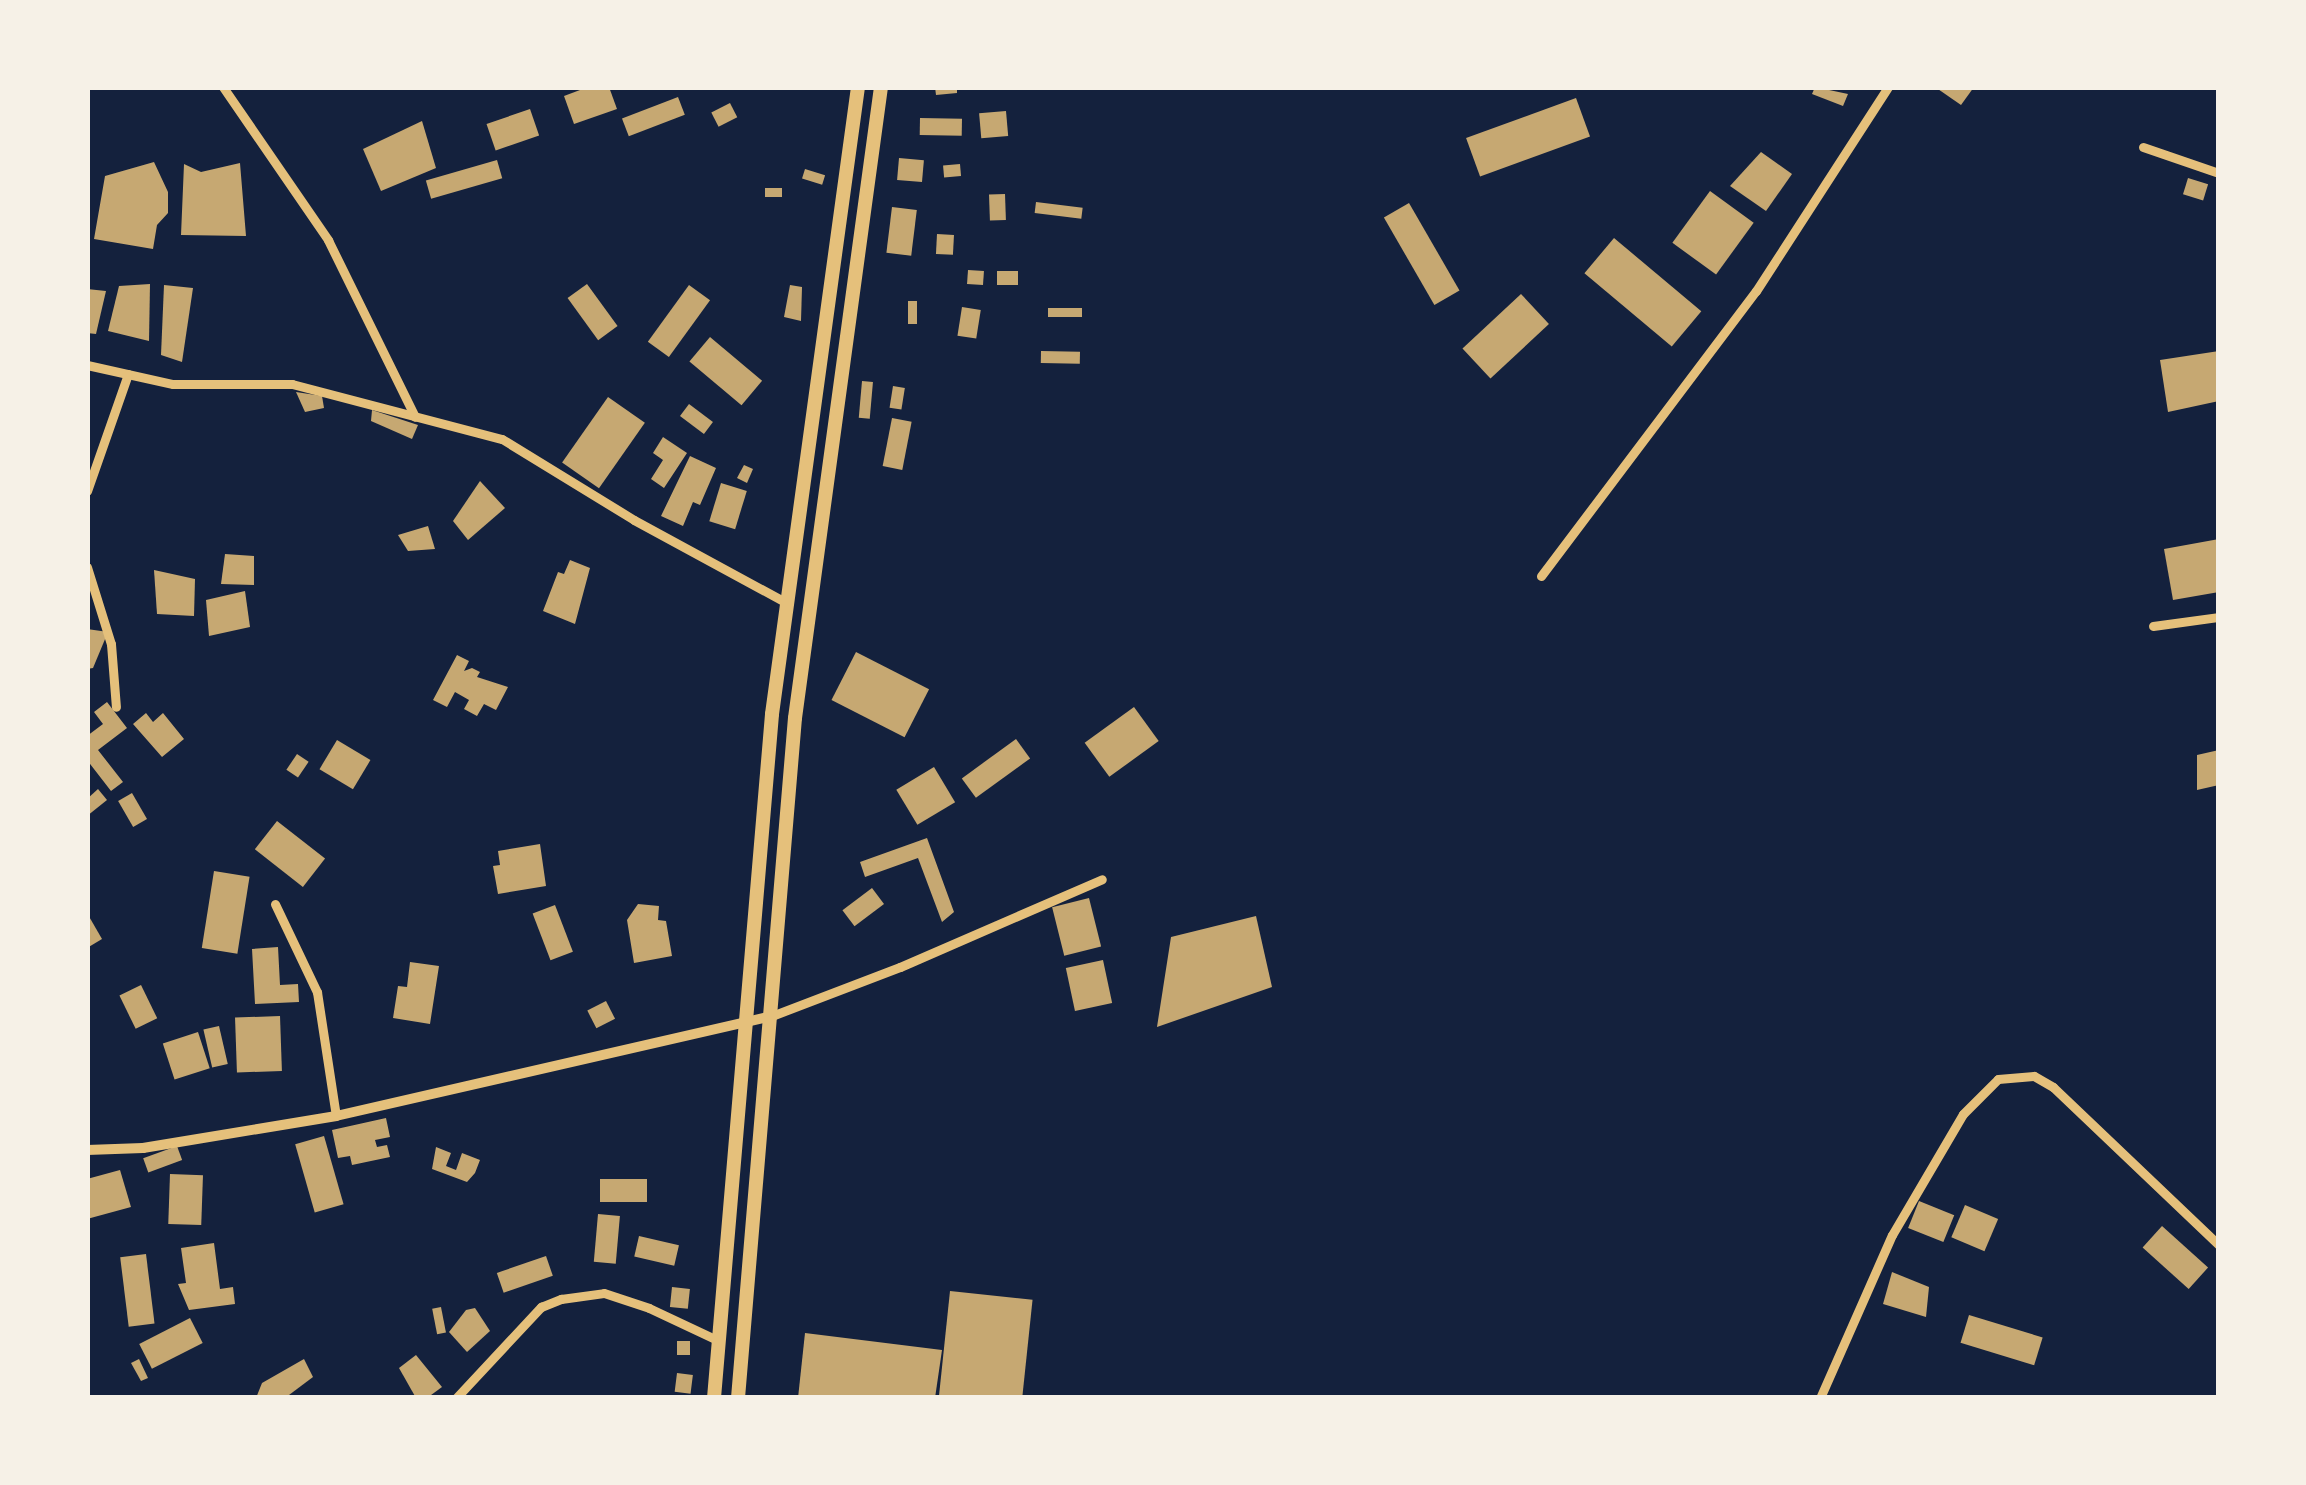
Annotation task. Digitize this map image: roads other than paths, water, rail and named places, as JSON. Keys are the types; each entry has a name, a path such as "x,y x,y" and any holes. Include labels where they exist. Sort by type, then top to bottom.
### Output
{"main road":[{"path":"714,1398 744,1024 787,603 857,87"},
{"path":"738,1398 795,718 881,87"},
{"path":"852,139 875,142"}],"street":[{"path":"223,87 328,241 415,417"},
{"path":"1540,576 1756,291 1888,87"},
{"path":"2143,146 2219,173"},
{"path":"87,365 225,387 292,384 502,439 634,520 787,603"},
{"path":"87,491 128,374"},
{"path":"87,567 111,644 116,706"},
{"path":"2152,626 2219,617"},
{"path":"87,1150 142,1148 336,1117 744,1024 900,967 1102,879"},
{"path":"275,904 317,992 336,1117"},
{"path":"1820,1398 1892,1235 1963,1114 1998,1079 2035,1076 2053,1087 2219,1245"},
{"path":"456,1398 541,1307 561,1299 604,1293 650,1308 719,1341"}]}
